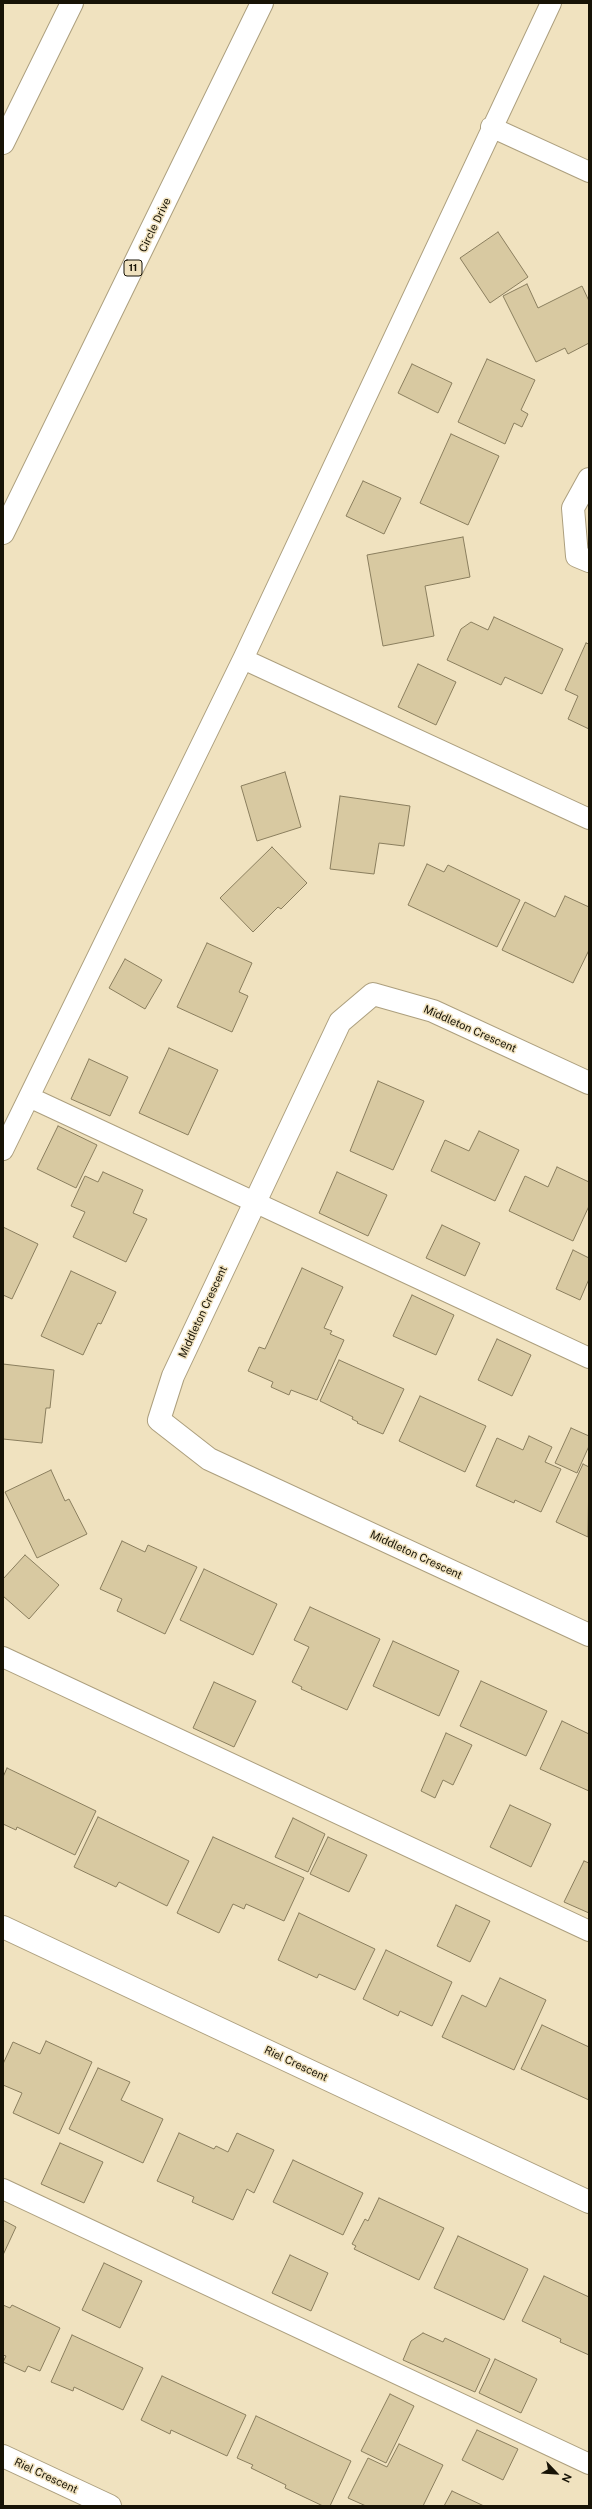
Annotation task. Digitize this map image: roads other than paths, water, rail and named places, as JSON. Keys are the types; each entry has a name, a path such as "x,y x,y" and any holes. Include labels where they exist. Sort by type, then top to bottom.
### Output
{"main road":[{"path":"3,143 72,3"},
{"name":"Circle Drive","path":"3,532 262,3"},
{"path":"589,479 573,508 577,556 589,561"},
{"name":"Middleton Crescent","path":"589,1083 433,1010 373,994 340,1022 173,1376 159,1420 209,1459 589,1635"},
{"name":"Riel Crescent","path":"3,1927 589,2202"},
{"name":"Riel Crescent","path":"3,2456 110,2506"}],"lane":[{"path":"3,1150 243,659 491,127 551,3"},
{"path":"491,127 589,172"},
{"path":"243,659 589,819"},
{"path":"29,1097 589,1358"},
{"path":"3,1657 589,1931"},
{"path":"3,2189 589,2464"}]}
